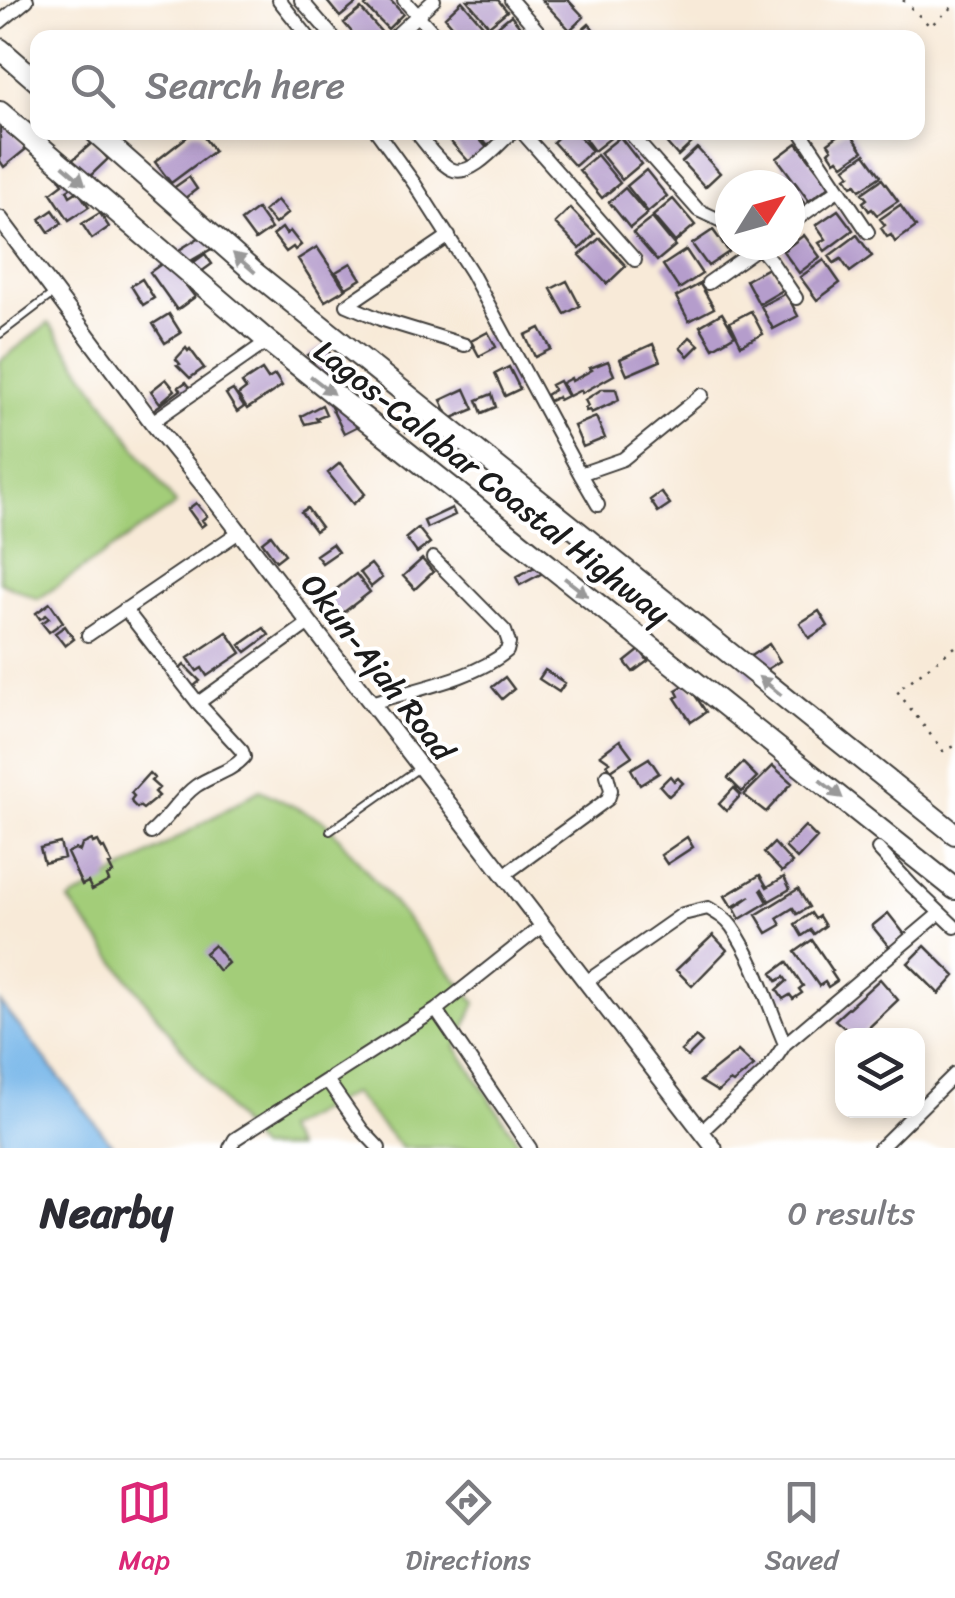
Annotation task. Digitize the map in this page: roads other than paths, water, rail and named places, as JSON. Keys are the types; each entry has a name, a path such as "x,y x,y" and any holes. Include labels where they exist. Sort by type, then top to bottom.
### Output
{"highway":[{"path":"0,49 30,75"},
{"name":"Lagos-Calabar Coastal Highway","path":"0,112 30,138"},
{"name":"Lagos-Calabar Coastal Highway","path":"33,140 270,343 955,889"},
{"name":"Lagos-Calabar Coastal Highway","path":"104,140 254,272 955,834"}],"street":[{"path":"0,22 26,0"},
{"path":"279,0 303,30"},
{"path":"301,0 327,30"},
{"path":"404,0 431,30"},
{"path":"401,30 434,0"},
{"path":"511,0 537,30"},
{"path":"383,140 449,236 598,505"},
{"path":"423,140 448,168 460,172 472,168 503,140"},
{"path":"529,140 635,260"},
{"path":"636,140 698,210 715,218"},
{"path":"806,140 868,232"},
{"path":"805,213 839,189"},
{"name":"Okun-Ajah Road","path":"0,218 152,422 714,1148"},
{"path":"449,236 347,305 466,345"},
{"path":"708,283 740,260"},
{"path":"771,260 796,298"},
{"path":"152,422 261,346"},
{"path":"580,474 623,459 702,395"},
{"path":"88,634 239,532"},
{"path":"371,704 463,674 507,651 509,643 504,631 434,558"},
{"path":"125,609 244,756 226,772 198,785 152,832"},
{"path":"198,703 309,623"},
{"path":"504,875 608,799 611,790 607,776"},
{"path":"878,849 955,927"},
{"path":"586,982 683,914 708,908 723,916 733,928 785,1044"},
{"path":"701,1132 768,1068 785,1044 940,912"},
{"path":"230,1148 236,1139 436,1010 542,926"},
{"path":"436,1010 530,1148"},
{"path":"880,1148 955,1074"},
{"path":"327,1080 379,1148"}],"lane":[{"path":"0,334 55,292"},
{"path":"330,831 420,767"}],"water":[{"path":"0,1002 115,1148 0,1148"}]}
